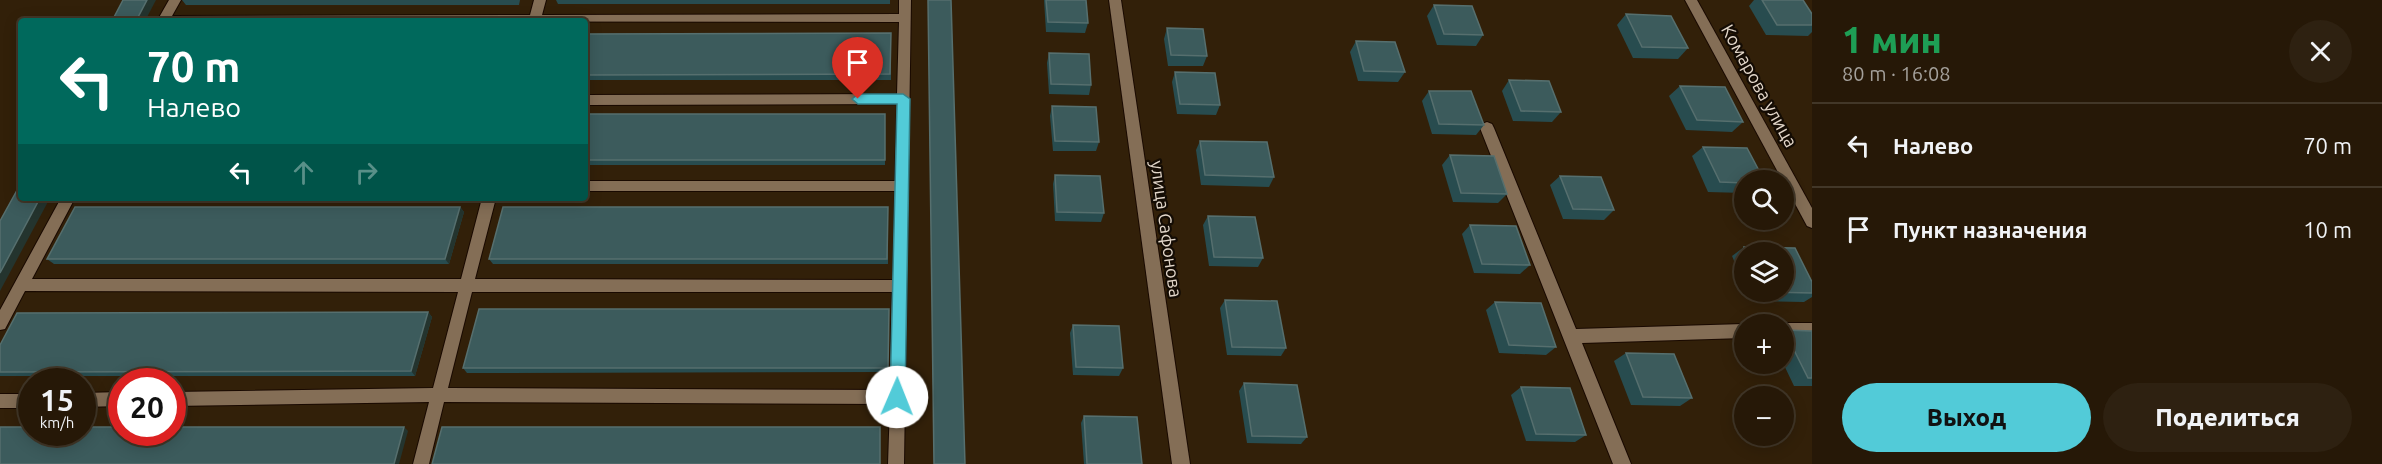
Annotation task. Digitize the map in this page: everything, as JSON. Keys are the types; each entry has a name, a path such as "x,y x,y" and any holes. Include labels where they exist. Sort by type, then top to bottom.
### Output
{"street":[{"name":"улица Сафонова","path":"1115,0 1181,464"},
{"name":"Комарова улица","path":"1691,0 1812,222"},
{"path":"1487,128 1622,464"},
{"path":"1794,330 1812,330"},
{"path":"1571,336 1734,332"}],"lane":[{"path":"165,18 175,0"},
{"path":"536,18 540,0"},
{"path":"896,464 905,0"},
{"path":"588,20 905,18"},
{"path":"588,100 903,99"},
{"path":"588,186 902,186"},
{"path":"0,324 66,201"},
{"path":"421,464 488,201"},
{"path":"21,285 900,286"},
{"path":"186,399 439,395 897,397"},
{"path":"0,401 18,401"}],"building":[{"path":"123,0 147,0 138,18 114,18"},
{"path":"928,0 951,0 965,464 934,464"},
{"path":"1046,0 1086,0 1088,23 1048,22"},
{"path":"1762,0 1803,0 1812,14 1812,25 1777,25"},
{"path":"1434,5 1472,6 1483,35 1444,34"},
{"path":"1626,14 1671,16 1688,48 1642,47"},
{"path":"1167,28 1203,29 1207,56 1171,55"},
{"path":"891,33 890,74 588,75 588,34"},
{"path":"1356,41 1395,42 1405,72 1364,71"},
{"path":"1049,53 1089,54 1091,85 1051,84"},
{"path":"1175,72 1215,73 1220,105 1180,104"},
{"path":"1509,80 1549,81 1561,112 1521,111"},
{"path":"1680,86 1725,87 1743,122 1697,120"},
{"path":"1429,91 1471,91 1484,125 1439,124"},
{"path":"1052,106 1096,107 1099,142 1055,141"},
{"path":"588,114 885,114 885,160 588,160"},
{"path":"1200,141 1267,142 1274,177 1205,175"},
{"path":"1703,147 1747,148 1759,170 1734,170 1734,183 1720,182"},
{"path":"1450,155 1494,156 1507,194 1461,193"},
{"path":"1055,175 1100,176 1104,213 1057,212"},
{"path":"1560,176 1601,177 1614,210 1573,209"},
{"path":"18,188 18,201 38,201 0,273 0,221"},
{"path":"75,207 460,207 445,259 47,259"},
{"path":"503,207 888,207 887,259 489,259"},
{"path":"1208,216 1255,217 1263,258 1214,257"},
{"path":"1470,225 1516,226 1530,265 1482,264"},
{"path":"1794,248 1812,282 1812,293 1794,293"},
{"path":"1225,300 1277,301 1286,348 1232,347"},
{"path":"1495,302 1541,303 1556,347 1509,345"},
{"path":"479,309 889,309 888,368 463,368"},
{"path":"428,312 411,371 186,372 186,368 108,368 108,372 96,372 96,368 18,368 18,372 0,372 0,345 17,313"},
{"path":"1073,325 1119,326 1123,368 1076,367"},
{"path":"1794,330 1812,331 1812,378 1808,378 1794,350"},
{"path":"1626,353 1674,354 1692,398 1643,397"},
{"path":"1244,383 1297,385 1307,437 1252,436"},
{"path":"1521,387 1570,388 1586,435 1536,434"},
{"path":"1084,416 1137,417 1142,464 1087,464"},
{"path":"0,427 18,427 18,446 96,446 96,427 108,427 108,446 186,446 186,427 404,427 394,464 0,464"},
{"path":"442,427 880,427 880,464 432,464"}],"route":[{"path":"858,99 903,99 897,397"}]}
